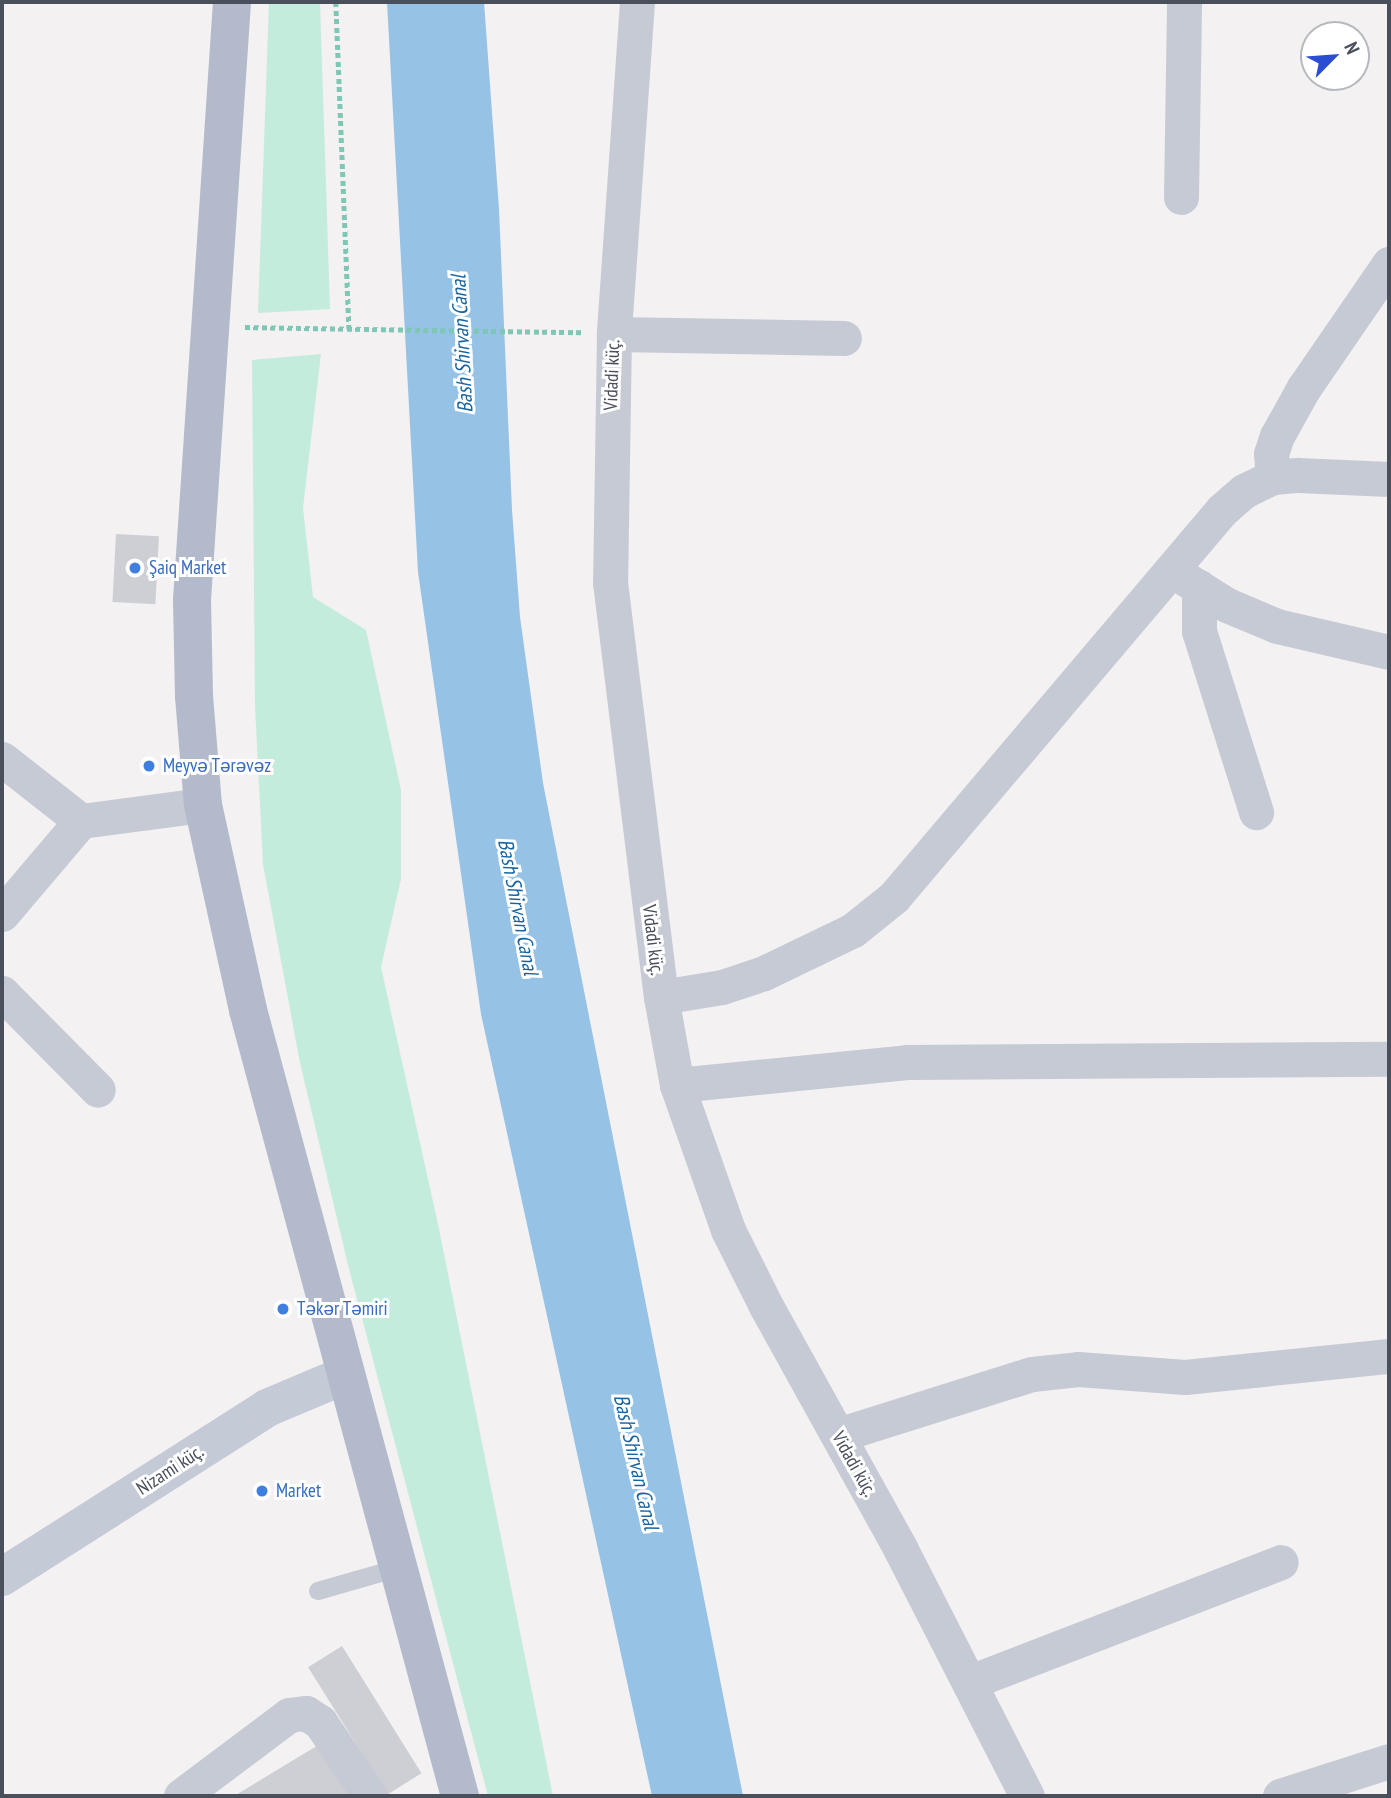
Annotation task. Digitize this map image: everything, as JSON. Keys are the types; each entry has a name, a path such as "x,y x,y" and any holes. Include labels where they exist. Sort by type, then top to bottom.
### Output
{"main road":[{"path":"232,2 192,600 194,696 204,805 228,933 398,1568 453,1793"},
{"name":"Nizami küç.","path":"2,1577 267,1408 345,1375"}],"street":[{"name":"Vidadi küç.","path":"637,2 614,334 610,582 661,997 677,1085 729,1230 970,1682 1027,1796"},
{"path":"1181,197 1184,2"},
{"path":"1273,477 1271,454 1283,424 1389,264"},
{"path":"614,334 844,338"},
{"path":"661,997 722,987 764,973 853,930 894,897 1185,579 1222,510 1244,491 1273,477 1330,473 1389,479"},
{"path":"1185,579 1277,626 1389,652"},
{"path":"1185,579 1256,812"},
{"path":"2,759 81,821"},
{"path":"2,914 81,821 204,805"},
{"path":"2,993 98,1090"},
{"path":"677,1085 907,1062 1389,1059"},
{"path":"838,1436 1032,1374 1078,1369 1208,1376 1389,1356"},
{"path":"970,1682 1281,1562"},
{"path":"181,1796 289,1715 306,1713 320,1722 370,1796"},
{"path":"1280,1796 1389,1761"}],"lane":[{"path":"318,1591 398,1568"}],"path":[{"path":"336,2 349,329"},
{"path":"209,326 614,334"}],"green space":[{"path":"269,2 320,2 330,309 258,313"},
{"path":"321,354 303,508 313,597 366,630 401,790 401,879 381,967 438,1224 553,1796 488,1796 349,1269 300,1063 263,864 255,706 252,360"}],"water":[{"name":"Bash Shirvan Canal","path":"387,2 484,2 499,209 512,510 520,617 543,783 743,1796 652,1796 481,1014 418,572"}],"building":[{"path":"116,534 159,536 155,604 112,602"},
{"path":"342,1646 421,1773 388,1794 308,1667"},
{"path":"320,1744 351,1796 234,1796"}],"place":[{"name":"Şaiq Market","path":"135,568"},
{"name":"Meyvə Tərəvəz","path":"149,766"},
{"name":"Təkər Təmiri","path":"283,1309"},
{"name":"Market","path":"262,1491"}]}
